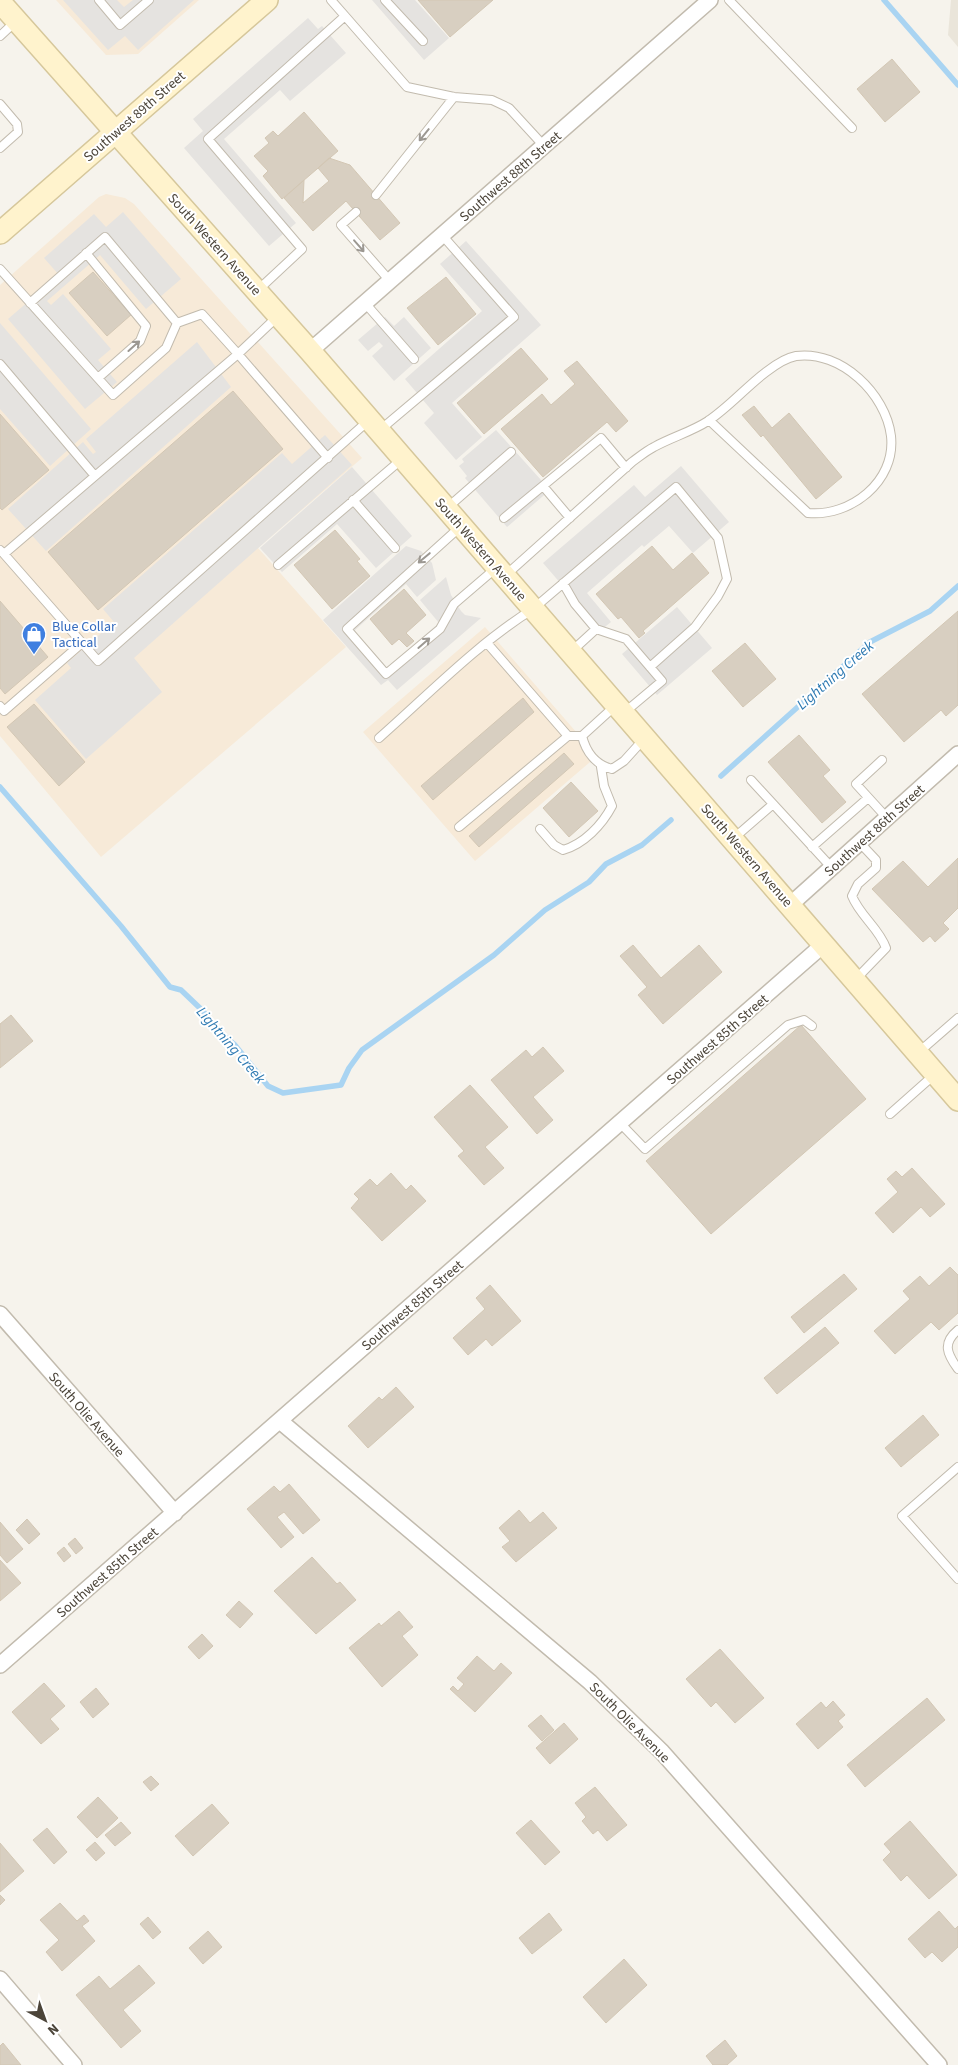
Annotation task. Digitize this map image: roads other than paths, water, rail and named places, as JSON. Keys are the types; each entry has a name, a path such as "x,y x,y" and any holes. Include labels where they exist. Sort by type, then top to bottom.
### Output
{"main road":[{"name":"Southwest 89th Street","path":"0,233 267,0"},
{"name":"South Western Avenue","path":"1,1 310,351 958,1100"}],"street":[{"name":"Southwest 88th Street","path":"310,351 710,0"},
{"name":"Southwest 86th Street","path":"790,905 958,754"},
{"name":"Southwest 85th Street","path":"0,1665 175,1514 823,945"},
{"name":"South Olie Avenue","path":"0,1314 175,1514"},
{"name":"South Olie Avenue","path":"280,1421 590,1682 636,1725 735,1833 939,2065"},
{"path":"0,1979 74,2065"}],"lane":[{"path":"99,0 120,25 149,0"},
{"path":"330,0 407,87 454,97 492,100 509,108 544,146"},
{"path":"386,0 423,41"},
{"path":"729,0 852,128"},
{"path":"257,291 302,249 208,139 345,16"},
{"path":"0,36 17,21"},
{"path":"376,195 454,97"},
{"path":"0,148 18,132 17,124 2,110"},
{"path":"356,212 341,225 390,281"},
{"path":"278,316 238,354 95,476 2,552 98,661 328,458 374,426 514,317 442,235"},
{"path":"30,303 104,237 177,323"},
{"path":"86,253 146,326 140,341 98,378"},
{"path":"0,269 113,394 166,348 177,323 202,314 328,458"},
{"path":"365,303 414,359"},
{"path":"461,526 347,629 386,674 440,628 454,604 501,572 570,518 626,468 653,447 687,433 709,420 778,363 796,356 821,357 841,365 857,377 881,406 888,421 891,438 889,458 879,480 862,499 842,510 823,514 808,513 709,420"},
{"path":"0,364 95,476"},
{"path":"504,518 600,438 626,468"},
{"path":"446,509 511,452"},
{"path":"278,565 402,458"},
{"path":"543,486 570,518"},
{"path":"379,738 487,643 511,623 533,609 676,487 718,538 727,579 718,596 695,627 650,667"},
{"path":"354,500 395,548"},
{"path":"459,827 568,736 582,736 662,681 626,639 596,629 575,604 563,583"},
{"path":"570,652 596,629"},
{"path":"0,706 4,711 82,643"},
{"path":"487,643 568,736"},
{"path":"540,829 554,845 563,850 574,847 598,826 612,806 604,786 601,766 585,748 582,736"},
{"path":"601,766 612,769 645,738"},
{"path":"882,760 856,784 886,818"},
{"path":"751,780 832,868"},
{"path":"812,847 868,798"},
{"path":"733,839 772,805"},
{"path":"854,981 886,948 882,937 857,908 852,896 858,884 876,868 876,860 860,842"},
{"path":"917,1054 958,1018"},
{"path":"620,1123 644,1149 788,1025 804,1020 812,1026"},
{"path":"890,1114 935,1074"},
{"path":"958,1330 946,1344 948,1355 958,1369"},
{"path":"958,1466 902,1516 958,1579"}],"waterway":[{"path":"884,0 958,85"},
{"name":"Lightning Creek","path":"721,776 870,642 930,611 958,586"},
{"name":"Lightning Creek","path":"0,787 121,926 170,987 181,990 203,1011 216,1029 234,1044 268,1086 283,1093 341,1085 349,1068 362,1050 494,955 545,910 589,882 606,864 642,845 671,820"}],"place":[{"name":"Blue Collar Tactical","path":"34,655"}]}
